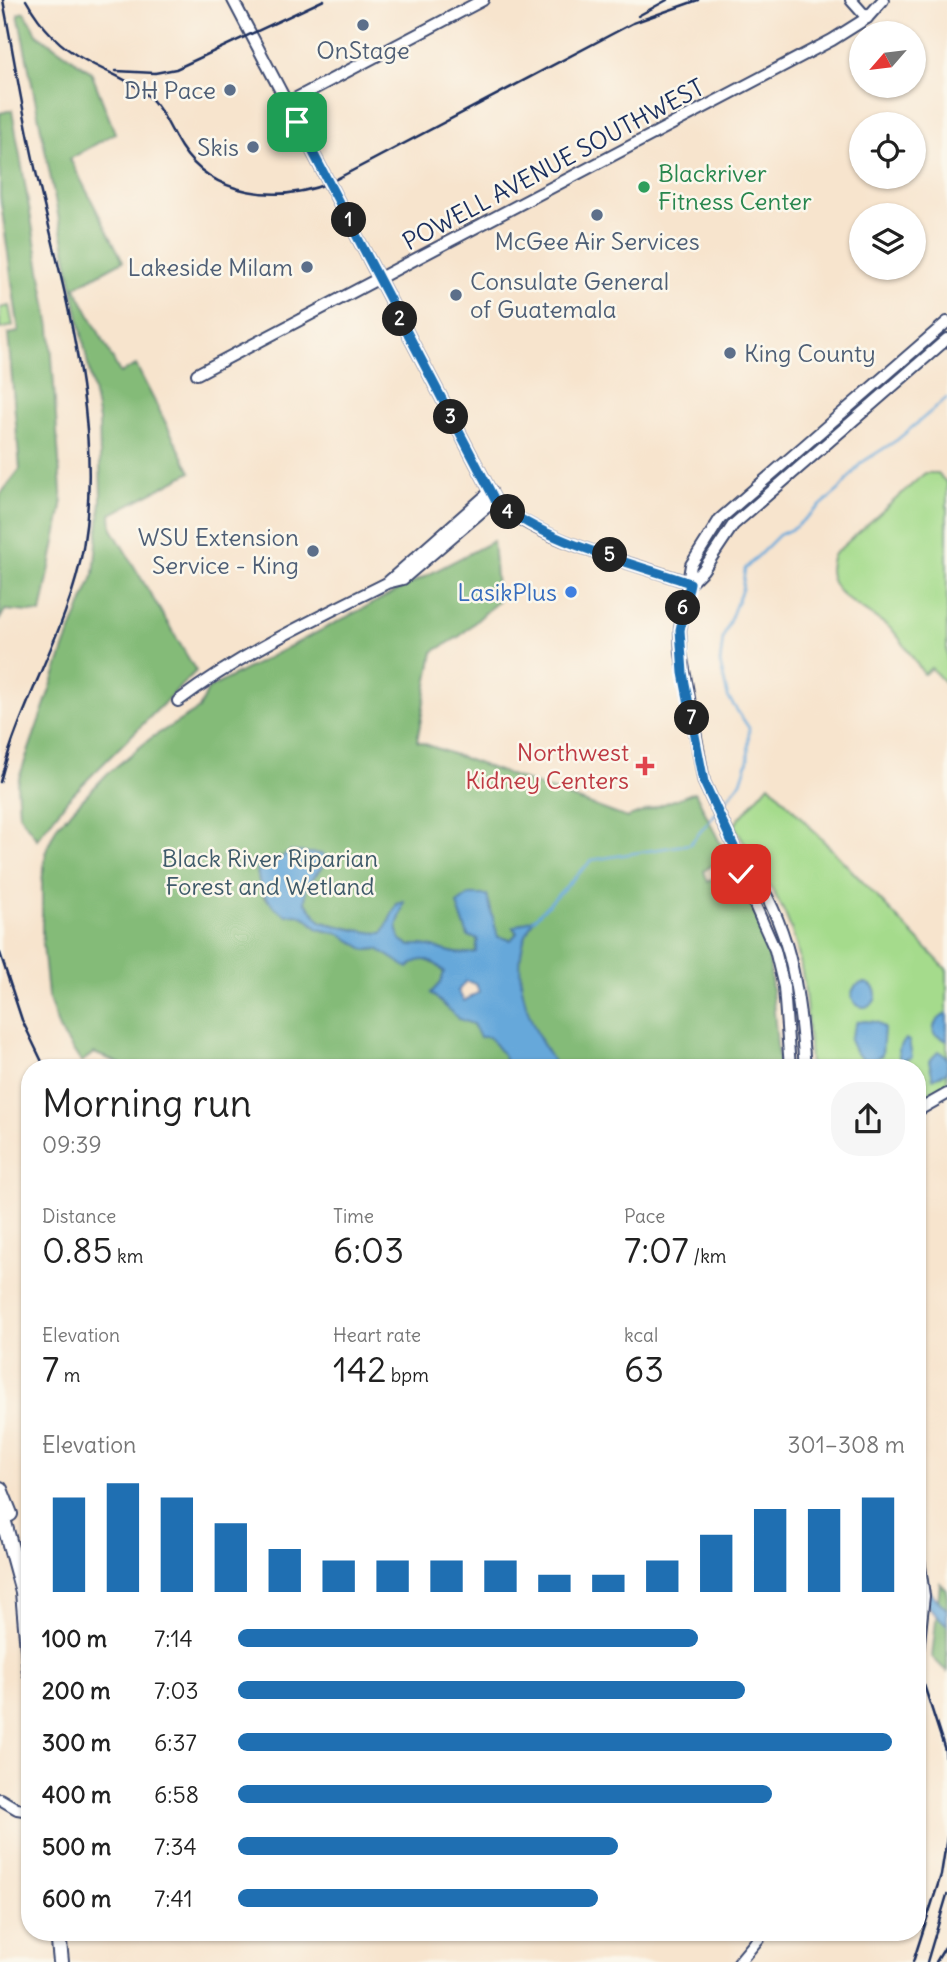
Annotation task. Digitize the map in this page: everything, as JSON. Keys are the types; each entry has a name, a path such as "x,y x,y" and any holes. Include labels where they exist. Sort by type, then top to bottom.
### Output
{"main road":[{"path":"0,1489 21,1558"},
{"path":"0,1508 21,1585"},
{"path":"59,1941 61,1962"}],"street":[{"path":"233,0 493,496 509,513 540,531 690,583"},
{"path":"287,103 483,0"},
{"path":"851,0 867,18"},
{"name":"POWELL AVENUE SOUTHWEST","path":"197,374 832,40 867,18 883,0"},
{"path":"804,1059 799,993 791,955 781,928 751,870 737,853 709,799 681,653 683,607 690,583 691,565 720,519 945,325"},
{"path":"690,583 704,570 733,524 947,339"},
{"path":"779,484 785,472 831,432 838,416"},
{"path":"178,701 209,678 278,638 387,583 403,579 493,496"},
{"path":"737,853 741,874 768,931 779,967 789,1059"},
{"path":"926,1106 947,1094"},
{"path":"0,1800 21,1810"},
{"path":"739,1962 756,1941"}],"green space":[{"path":"24,12 38,35 91,72 115,133 70,159 123,261 75,287 120,373 136,365 191,472 111,514 112,529 196,671 68,799 37,839 19,814 17,784 66,643 94,574 101,500 99,420 18,14"},
{"path":"12,110 50,327 62,506 41,613 5,610 0,619 0,495 20,469 8,334 19,332 0,196 0,113"},
{"path":"9,306 13,326 0,329 0,308"},
{"path":"925,473 937,473 947,483 947,685 931,668 924,674 891,629 847,599 832,580 830,569 833,555"},
{"name":"Black River Riparian Forest and Wetland","path":"493,541 498,601 460,636 433,652 417,741 627,818 695,792 726,855 704,871 708,882 721,874 733,885 742,886 767,934 778,1059 552,1059 529,1015 520,975 525,937 534,919 513,928 517,933 511,940 497,936 487,895 457,904 468,936 478,939 476,952 466,954 427,946 410,946 400,939 397,927 401,913 397,904 383,933 361,931 320,921 305,902 306,886 328,860 322,854 290,852 268,866 259,863 257,872 264,898 307,918 318,929 340,934 366,950 378,949 393,958 423,959 437,965 444,972 441,982 431,993 459,1019 473,1024 480,1037 489,1037 505,1059 109,1059 94,1053 85,1059 79,1059 59,1029 48,996 42,933 42,880 47,848 57,826 107,774 151,738 199,709 208,689"},
{"path":"769,784 947,970 947,1083 926,1095 926,1059 810,1059 805,989 792,932 773,891 734,825"},
{"path":"940,1583 947,1590 947,1672 932,1657"}],"water":[{"path":"290,852 322,854 328,860 306,886 305,902 321,922 383,933 397,904 404,902 397,927 400,939 410,946 427,946 466,954 476,952 478,939 468,936 457,904 469,895 487,895 498,937 511,940 517,933 513,927 535,918 521,955 521,975 529,1014 552,1059 505,1059 489,1037 480,1037 473,1024 459,1019 431,993 441,982 444,972 435,964 422,960 408,968 378,949 366,950 340,934 318,929 307,918 296,914 286,915 280,911 264,894 258,863 268,866","holes":["466,981 476,984 479,992 464,1001 458,991"]},
{"path":"864,983 873,986 876,995 873,1004 864,1007 855,1004 852,995 855,986"},
{"path":"947,1013 947,1041 934,1034 934,1027"},
{"path":"857,1022 877,1022 884,1028 882,1055 864,1059 858,1055 850,1039"},
{"path":"906,1039 909,1041 912,1057 900,1059 898,1050"},
{"path":"939,1051 947,1058 947,1072 933,1079 929,1061"},
{"path":"926,1588 947,1610 947,1625 926,1605"}],"waterway":[{"path":"720,807 741,782 748,760 749,728 728,697 720,663 723,638 742,589 745,569 779,535 794,528 839,490 861,463 897,440 947,398"},
{"path":"533,920 592,860 690,844 716,813"}],"railway":[{"path":"0,782 19,723 67,607 83,548 88,501 85,406 78,358 31,151 3,0"},
{"path":"26,0 44,27 67,49 132,84 152,99 194,164 229,186 269,194 289,193 329,183 633,23 698,0"},
{"path":"116,71 155,73 176,69 324,0"},
{"path":"638,16 667,0"},
{"path":"0,953 22,1020 41,1059"},
{"path":"926,1691 945,1750 947,1779"},
{"path":"926,1922 941,1875 947,1837"},
{"path":"927,1962 947,1895"},
{"path":"913,1962 920,1941"},
{"path":"936,1962 947,1944"}],"place":[{"name":"OnStage","path":"363,25"},
{"name":"DH Pace","path":"230,90"},
{"name":"Skis","path":"253,147"},
{"name":"Blackriver Fitness Center","path":"644,187"},
{"name":"McGee Air Services","path":"597,215"},
{"name":"Lakeside Milam","path":"307,267"},
{"name":"Consulate General of Guatemala","path":"456,295"},
{"name":"King County","path":"730,353"},
{"name":"WSU Extension Service - King","path":"313,551"},
{"name":"LasikPlus","path":"571,592"},
{"name":"Northwest Kidney Centers","path":"645,766"}],"route":[{"path":"297,122 495,500 509,513 540,531 690,583 680,630 683,673 704,782 709,799 737,853 741,874"}]}
